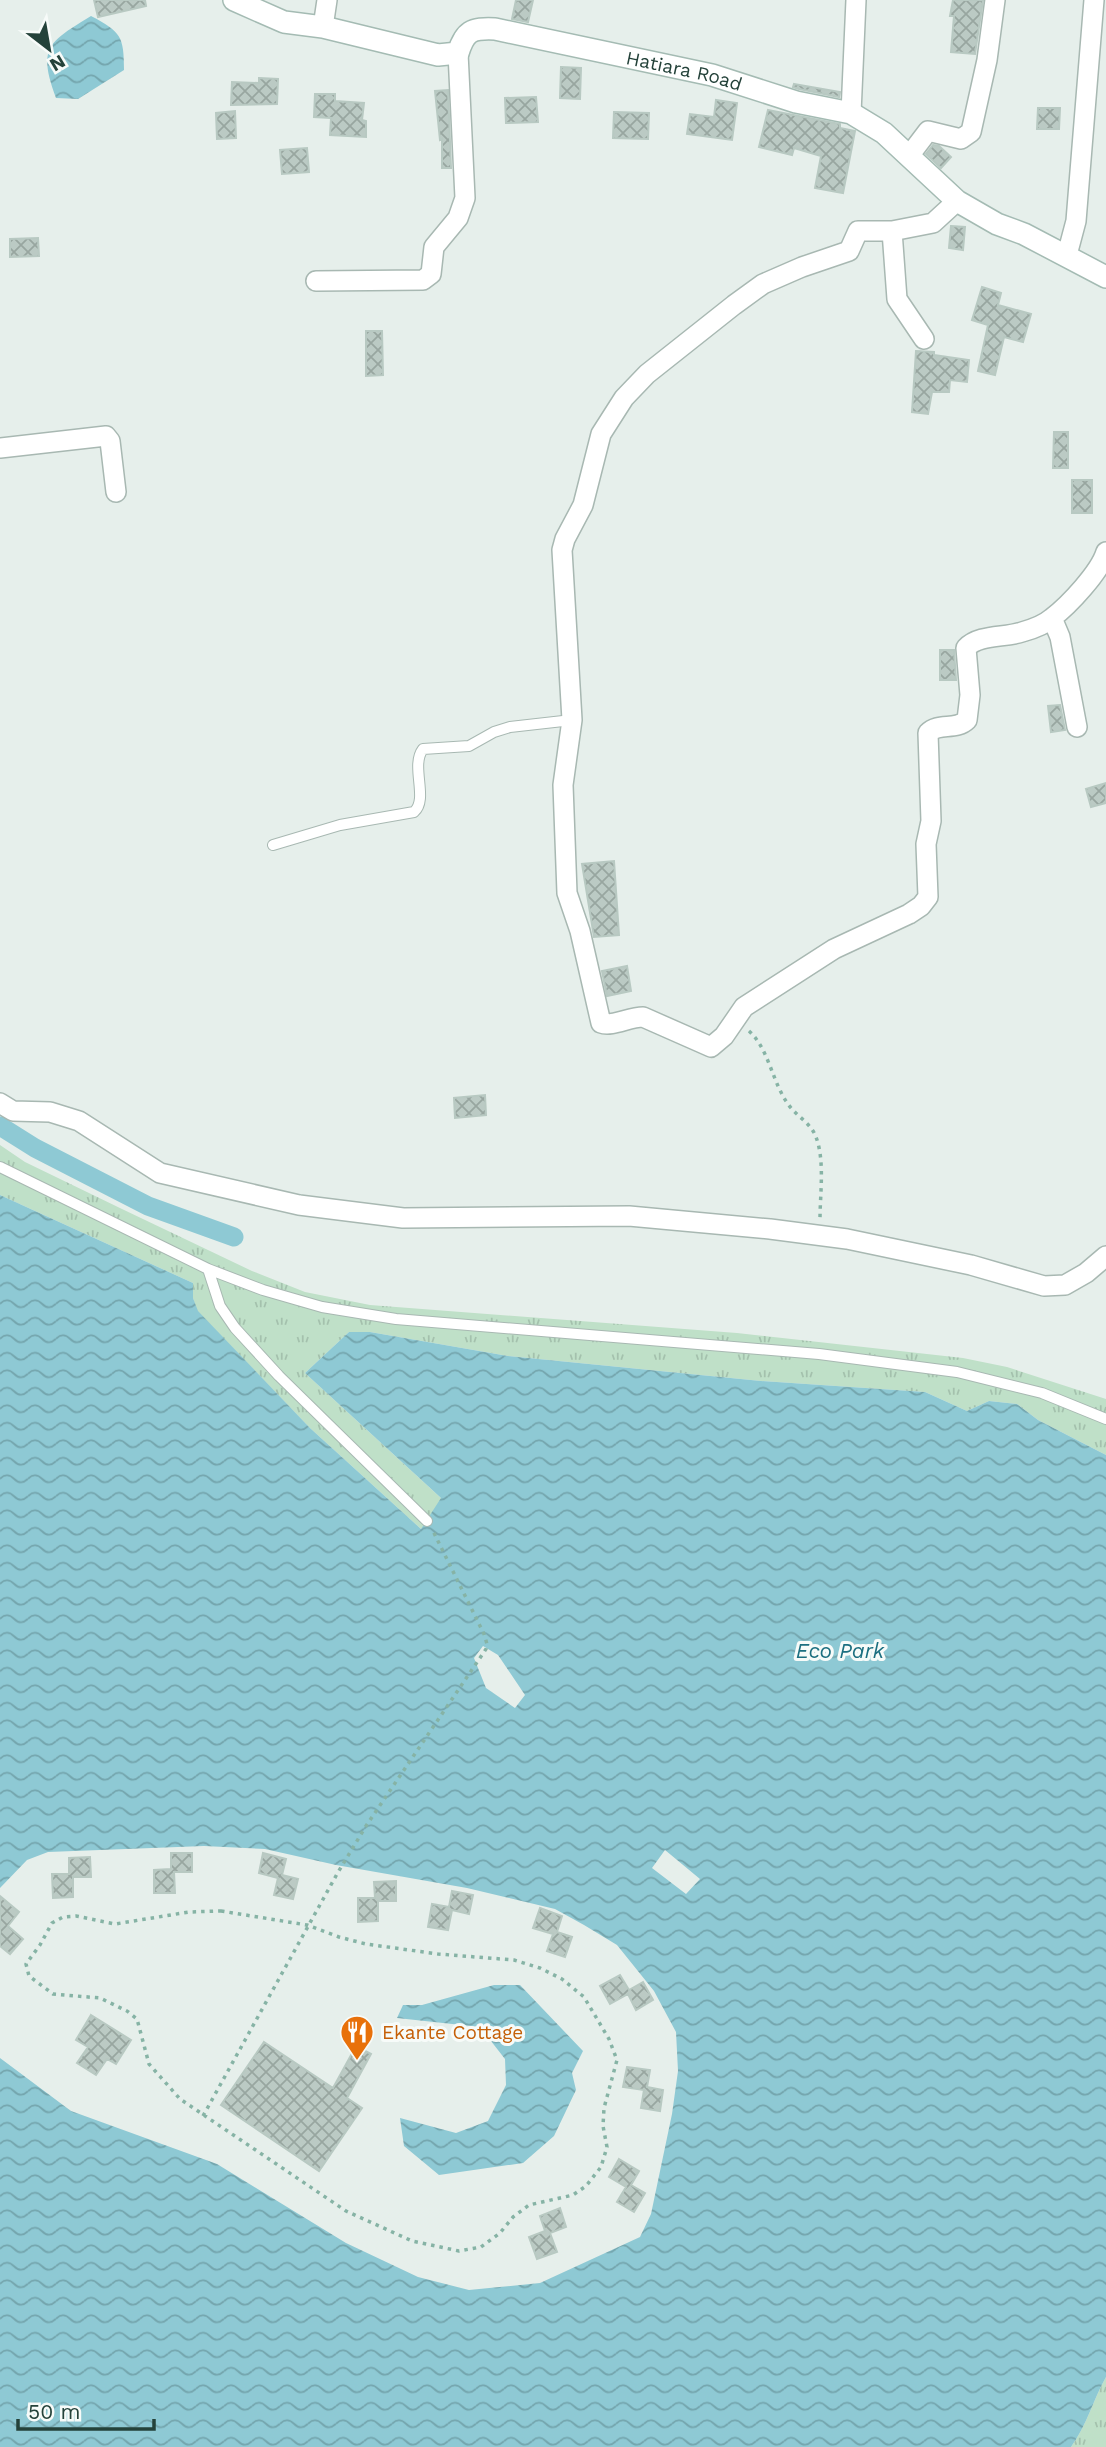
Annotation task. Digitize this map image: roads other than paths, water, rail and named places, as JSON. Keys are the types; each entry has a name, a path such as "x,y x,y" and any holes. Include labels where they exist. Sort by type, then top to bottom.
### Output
{"street":[{"path":"234,0 284,22 323,27 420,52 438,55 458,53 465,198 458,219 434,247 431,274 423,279 316,281"},
{"path":"323,27 327,0"},
{"path":"851,113 856,0"},
{"path":"909,156 930,130 961,139 971,132 995,0"},
{"path":"1066,255 1076,221 1094,0"},
{"name":"Hatiara Road","path":"458,53 463,39 471,31 495,29 712,75 796,102 851,113 884,133 957,201 997,224 1024,234 1106,277"},
{"path":"957,201 933,223 892,231 858,231 849,251 802,267 763,285 647,374 624,398 601,434 583,505 562,550 572,720 563,785 567,893 580,931 601,1023 608,1025 632,1017 643,1017 711,1047 724,1036 744,1006 834,949 921,906 928,897 929,887 926,844 931,821 928,733 935,727 958,726 967,720 970,695 966,648 978,640 1021,632 1052,618 1093,576 1103,562 1106,552"},
{"path":"892,231 897,299 925,339"},
{"path":"0,448 106,436 110,441 116,492"},
{"path":"1052,618 1060,638 1077,727"},
{"path":"0,1103 13,1111 50,1112 79,1121 160,1173 299,1205 422,1219 629,1216 770,1229 971,1265 1044,1286 1065,1285 1086,1273 1106,1256"}],"lane":[{"path":"273,845 340,825 414,813 419,804 418,757 423,749 469,746 494,732 510,727 572,720"},
{"path":"0,1167 208,1269 263,1290 322,1307 396,1319 819,1354 957,1371 1042,1393 1106,1419"},
{"path":"208,1269 220,1306 234,1328 279,1377 427,1521"}],"water":[{"path":"91,16 109,26 119,36 124,70 78,99 56,98 48,67 51,48 56,40"},
{"name":"Eco Park","path":"0,1195 193,1283 193,1298 198,1311 310,1428 421,1529 441,1498 305,1373 349,1332 370,1332 508,1356 761,1381 925,1392 967,1411 989,1401 1017,1404 1038,1420 1106,1455 1106,2377 1071,2447 0,2447 0,2058 71,2111 217,2164 346,2243 418,2277 469,2290 540,2283 640,2237 651,2214 678,2071 676,2032 654,1991 617,1945 555,1909 467,1888 336,1865 265,1849 204,1846 48,1852 27,1860 0,1888","holes":["483,1646 498,1655 525,1695 515,1708 486,1688 474,1658","665,1850 700,1879 686,1894 652,1868"]},
{"path":"494,1985 520,1985 583,2051 572,2073 576,2090 554,2136 523,2163 439,2175 404,2146 400,2118 456,2133 488,2121 506,2085 505,2059 480,2027 397,2018 403,2005 422,2005"}],"waterway":[{"path":"0,1126 35,1148 148,1206 234,1237"}],"place":[{"name":"Ekante Cottage","path":"357,2062"}]}
